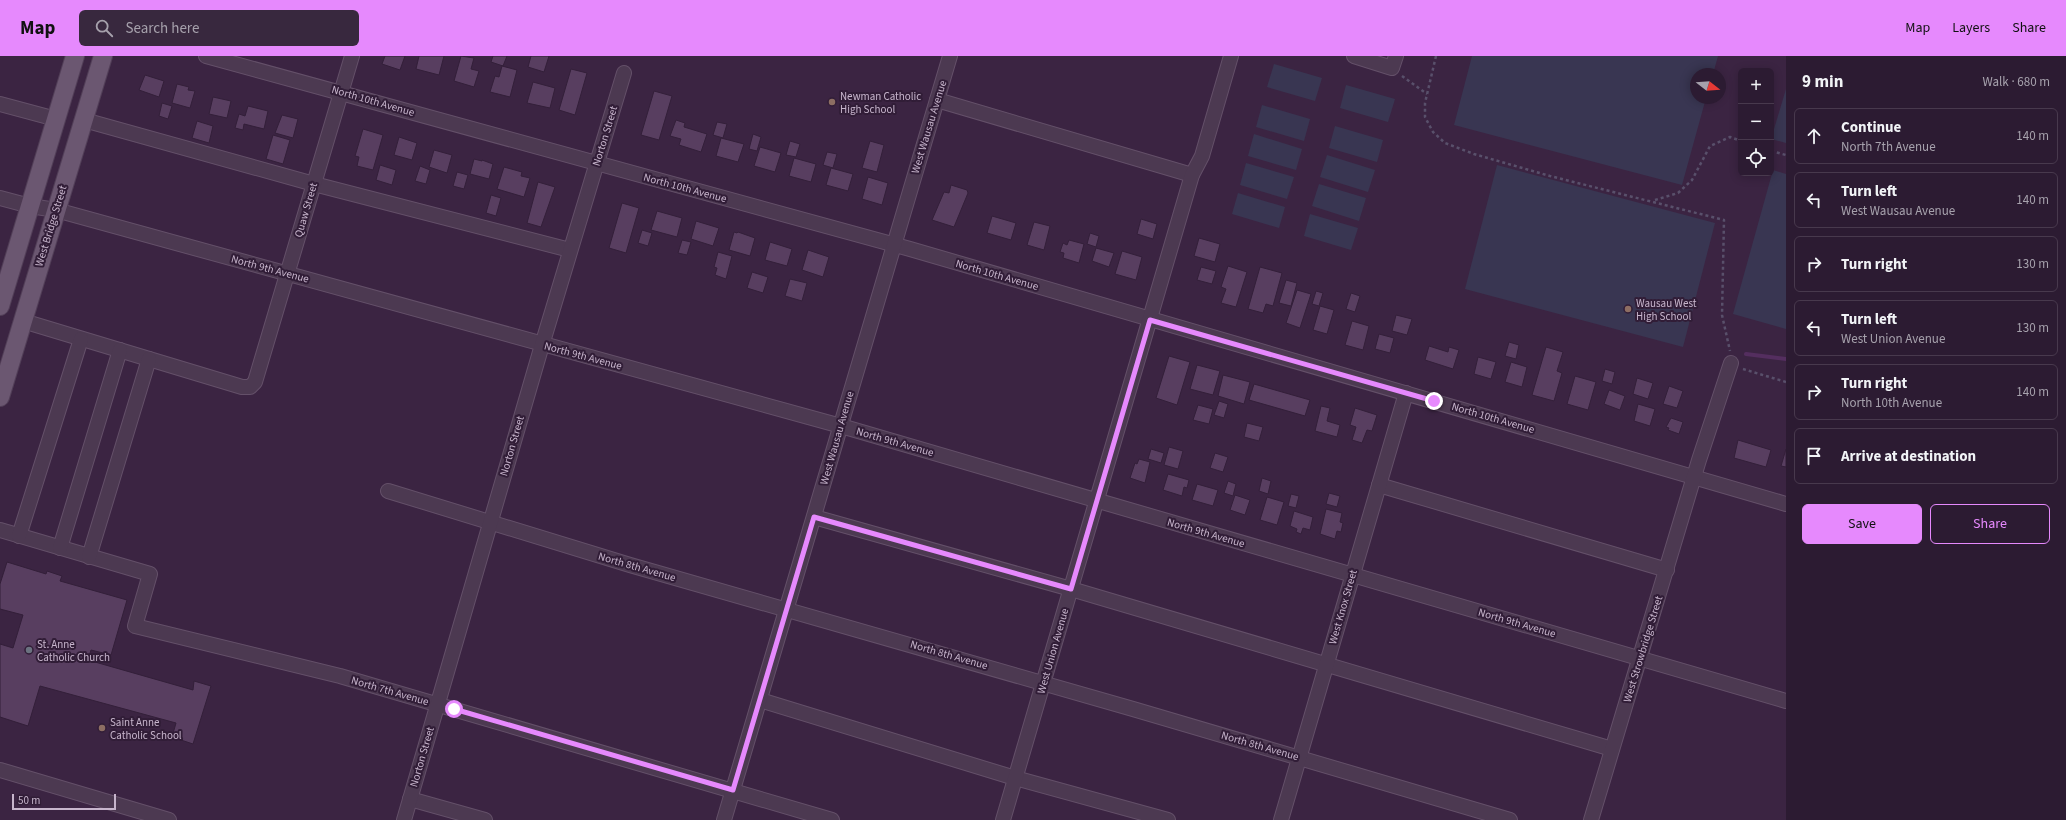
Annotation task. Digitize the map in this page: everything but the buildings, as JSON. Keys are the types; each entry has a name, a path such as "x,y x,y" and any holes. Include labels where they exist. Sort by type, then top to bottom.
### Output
{"main road":[{"path":"0,306 75,56"},
{"name":"West Bridge Street","path":"0,397 104,56"}],"street":[{"name":"North 10th Avenue","path":"206,56 894,245 1786,504"},
{"name":"Quaw Street","path":"149,359 242,387 250,387 255,382 352,56"},
{"name":"West Wausau Avenue","path":"724,820 950,56"},
{"name":"West Union Avenue","path":"1003,820 1192,175 1202,156 1231,56"},
{"path":"1354,56 1394,62"},
{"name":"Norton Street","path":"404,820 542,344 624,73"},
{"path":"937,100 1192,175"},
{"path":"0,104 56,119"},
{"path":"84,120 314,184 570,250"},
{"name":"North 9th Avenue","path":"0,198 30,206 56,210 841,426 1786,701"},
{"path":"0,530 89,557 149,359 23,321"},
{"path":"20,536 81,339"},
{"path":"60,548 120,350"},
{"name":"West Strowbridge Street","path":"1591,820 1694,478 1731,363"},
{"name":"West Knox Street","path":"1281,820 1406,393"},
{"path":"1379,485 1667,570"},
{"name":"North 8th Avenue","path":"388,491 786,610 1299,757 1510,820"},
{"path":"814,517 1071,589 1326,666 1612,749"},
{"name":"North 7th Avenue","path":"89,557 150,574 135,626 340,676 832,820"},
{"path":"760,700 1016,778 1168,820"},
{"path":"0,770 128,814 169,820"},
{"path":"410,799 485,820"}],"path":[{"path":"1436,56 1427,94 1425,110 1427,122 1433,132 1445,143 1474,154 1550,176 1654,201 1724,220 1722,315 1731,363 1748,371 1786,382"},
{"path":"1394,62 1409,83 1427,94"},
{"path":"1654,201 1678,193 1692,180 1710,146 1730,137 1738,140"},
{"path":"1774,152 1786,155"}],"shaded area":[{"path":"1472,56 1718,56 1715,68 1690,68 1690,104 1704,104 1682,185 1454,125"},
{"path":"1274,64 1322,78 1315,101 1267,87"},
{"path":"1346,85 1395,99 1388,122 1340,108"},
{"path":"1786,89 1786,143 1774,140 1774,129"},
{"path":"1262,105 1310,119 1304,141 1256,127"},
{"path":"1335,126 1383,140 1377,162 1329,148"},
{"path":"1254,134 1302,149 1296,170 1248,156"},
{"path":"1327,155 1375,170 1368,192 1320,177"},
{"path":"1246,163 1294,177 1287,199 1240,185"},
{"path":"1497,165 1715,223 1683,347 1465,289"},
{"path":"1774,170 1786,174 1786,329 1733,314 1771,176 1774,176"},
{"path":"1319,184 1366,198 1359,221 1312,206"},
{"path":"1238,193 1285,207 1279,228 1232,214"},
{"path":"1310,214 1358,228 1351,250 1304,236"}],"waterway":[{"path":"1746,354 1786,359"}],"place":[{"name":"Newman Catholic High School","path":"832,102"},
{"name":"Wausau West High School","path":"1628,309"},
{"name":"St. Anne Catholic Church","path":"29,650"},
{"name":"Saint Anne Catholic School","path":"102,728"}],"route":[{"path":"454,709 648,767 733,790 814,517 1071,589 1150,320 1264,354 1323,369 1434,401"}]}
